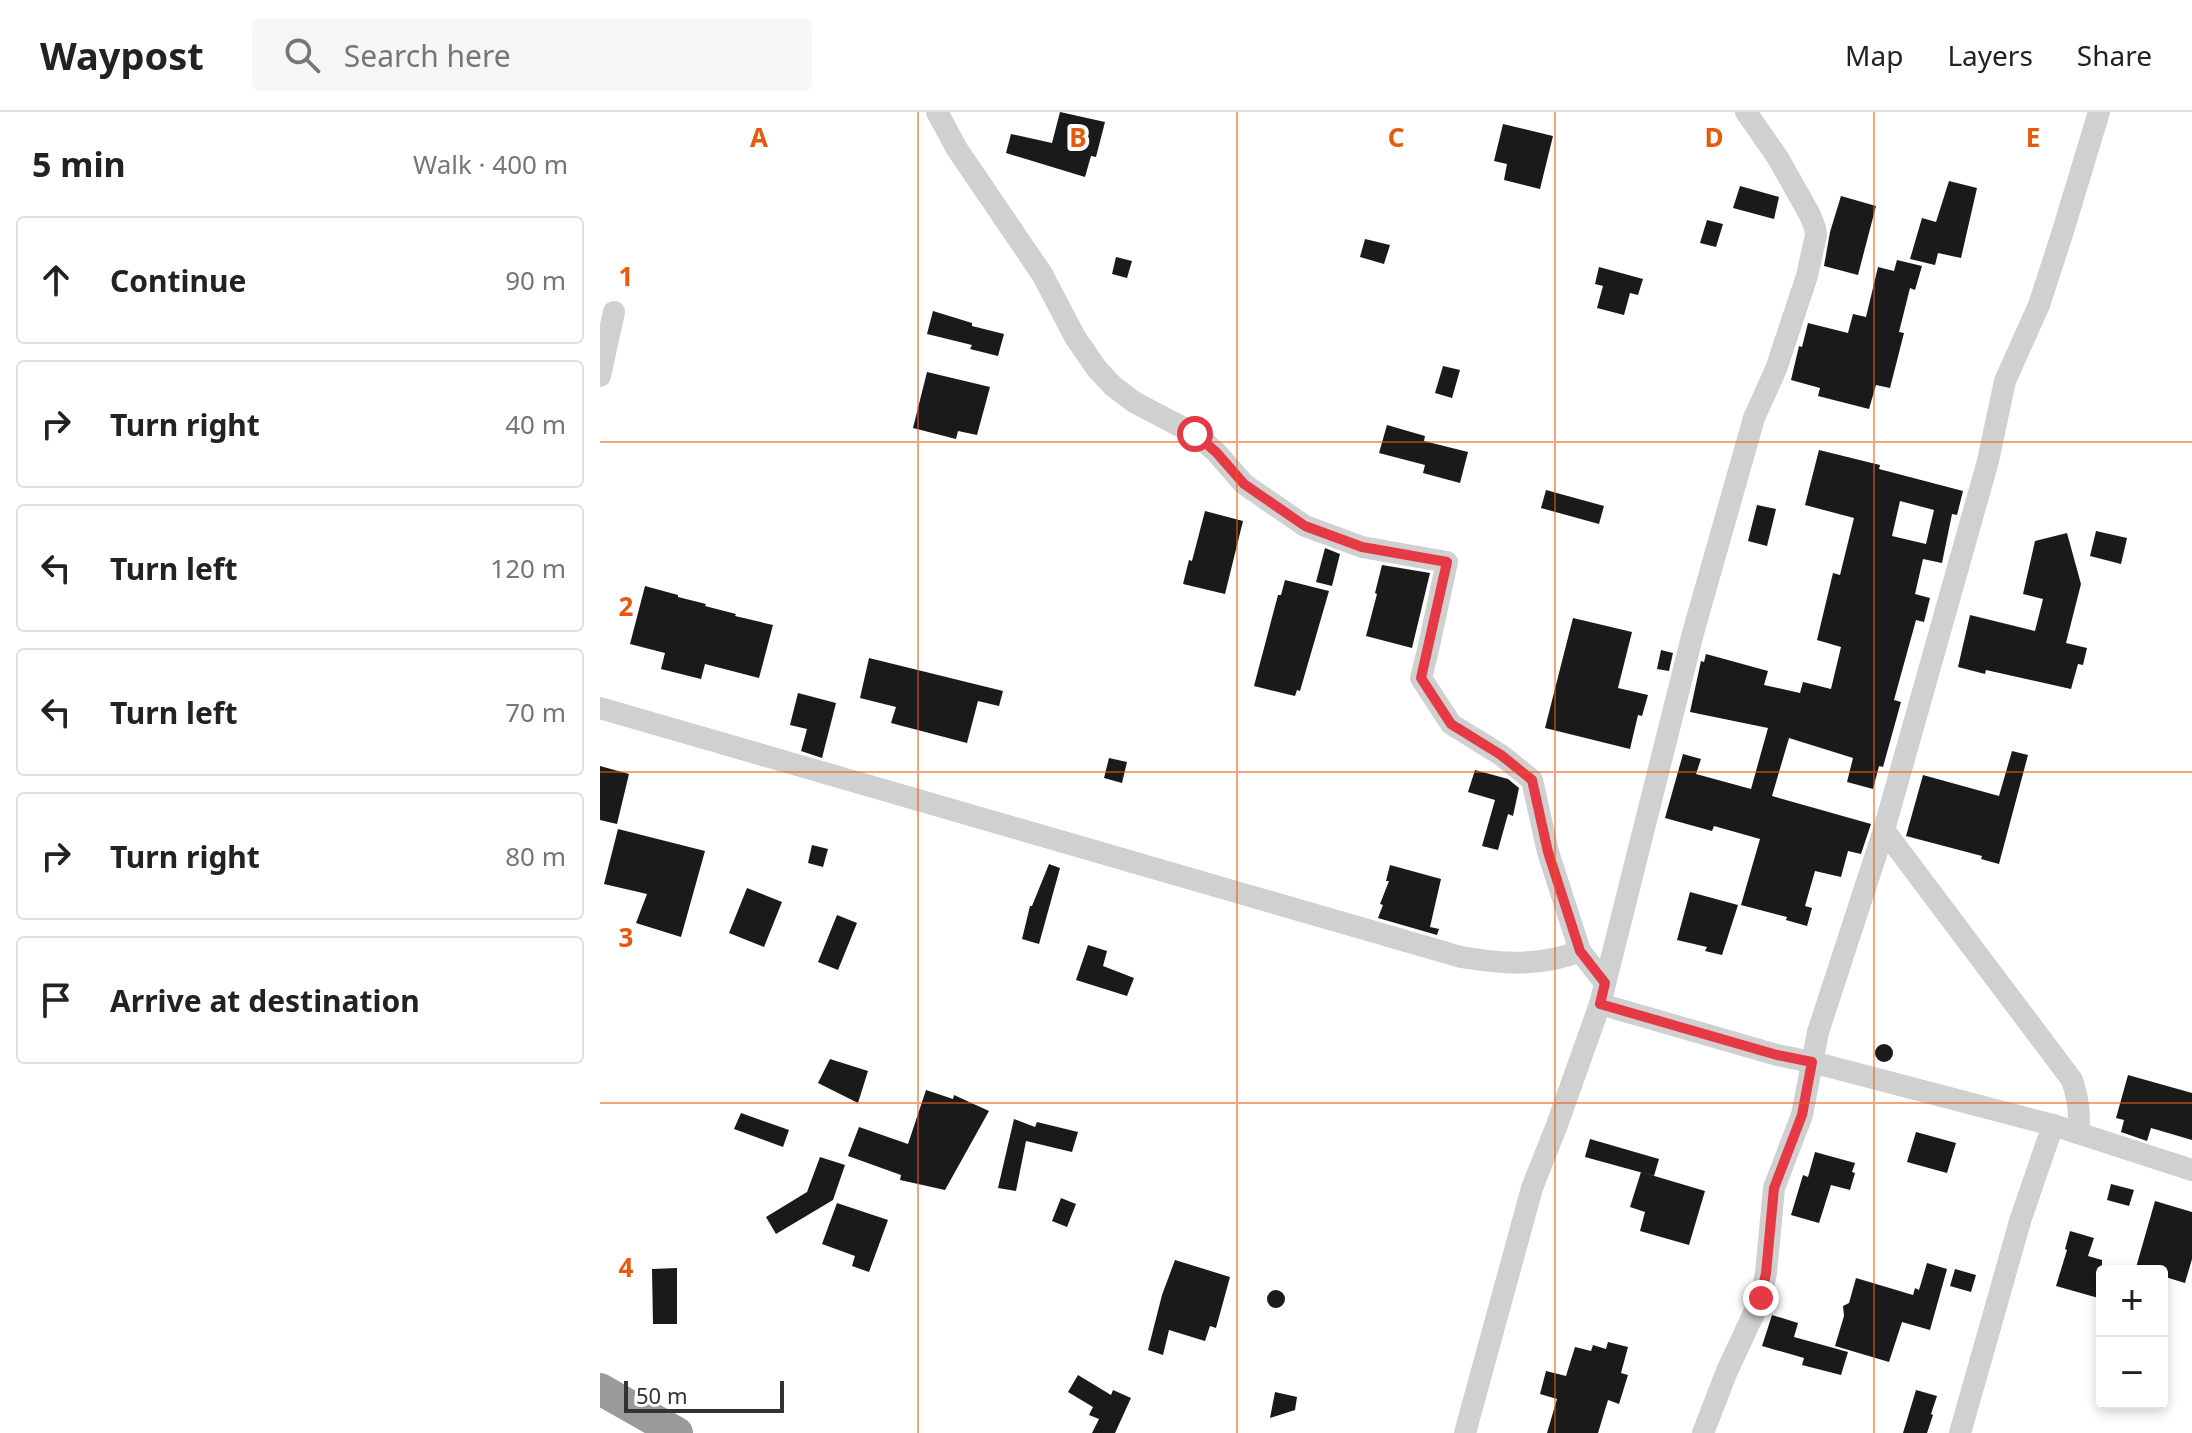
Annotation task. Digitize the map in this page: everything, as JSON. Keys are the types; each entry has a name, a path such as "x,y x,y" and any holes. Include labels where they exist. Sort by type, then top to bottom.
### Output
{"highway":[{"path":"600,1389 677,1433"}],"street":[{"path":"937,112 957,149 1042,274 1075,337 1113,386 1134,402 1195,434 1244,484 1305,526 1362,547 1447,562 1421,678 1451,724 1501,755 1532,780 1548,852 1580,951 1602,994 1777,1055 2053,1125 2192,1170"},
{"path":"1465,1433 1532,1188 1602,994 1693,633 1754,418 1789,335 1816,235 1810,215 1778,158 1746,112"},
{"path":"1703,1433 1727,1371 1761,1298 1774,1188 1802,1115 1818,1032 1884,830 1988,461 2005,381 2039,305 2099,112"},
{"path":"600,376 614,312"},
{"path":"600,708 1461,957 1511,964 1536,963 1561,959 1580,951"},
{"path":"1884,830 2072,1080 2080,1118 2078,1133"},
{"path":"1960,1433 2021,1218 2053,1125"}],"building":[{"path":"1060,112 1105,122 1096,157 1091,156 1085,177 1006,153 1011,134 1052,143"},
{"path":"1503,124 1553,136 1540,189 1504,180 1507,164 1494,161"},
{"path":"1949,181 1977,188 1961,258 1938,253 1935,265 1910,259 1922,218 1936,222"},
{"path":"1740,186 1779,197 1774,219 1733,208"},
{"path":"1841,196 1876,206 1858,275 1824,266"},
{"path":"1707,220 1723,224 1716,247 1700,243"},
{"path":"1365,239 1390,245 1384,264 1360,257"},
{"path":"1116,257 1132,261 1127,278 1112,274"},
{"path":"1897,260 1922,266 1915,290 1910,288 1899,332 1904,333 1890,388 1876,385 1869,409 1818,396 1820,388 1791,380 1808,323 1848,333 1853,314 1866,317 1878,267 1894,271"},
{"path":"1599,267 1643,279 1638,295 1630,293 1624,315 1597,308 1603,286 1595,284"},
{"path":"933,311 1004,334 998,356 970,349 972,345 927,334"},
{"path":"1443,366 1460,370 1452,398 1435,393"},
{"path":"927,372 990,387 977,435 958,431 956,439 913,428"},
{"path":"1387,425 1425,436 1424,441 1468,452 1460,483 1423,473 1425,465 1379,453"},
{"path":"1819,450 1963,491 1957,515 1952,514 1942,563 1923,559 1915,594 1930,598 1924,622 1916,620 1894,700 1901,702 1883,767 1879,766 1873,789 1847,782 1853,758 1789,738 1772,796 1871,824 1861,854 1848,851 1841,877 1815,871 1805,906 1812,908 1807,926 1786,920 1787,917 1741,905 1760,839 1714,826 1712,831 1665,818 1683,754 1701,759 1696,774 1751,789 1768,728 1690,712 1701,661 1704,662 1706,654 1768,671 1764,685 1800,693 1803,682 1831,689 1841,647 1817,640 1833,573 1840,575 1854,518 1805,505","holes":["1900,501 1934,510 1926,544 1892,536"]},
{"path":"1546,490 1604,506 1599,524 1541,508"},
{"path":"1757,505 1776,509 1767,546 1748,541"},
{"path":"1205,511 1243,521 1225,594 1183,584"},
{"path":"2096,531 2127,538 2121,564 2090,556"},
{"path":"2067,533 2081,584 2066,643 2087,648 2083,665 2078,664 2071,689 1986,670 1985,674 1958,667 1970,615 2035,631 2043,599 2023,594 2035,541"},
{"path":"1325,548 1340,554 1332,586 1316,582"},
{"path":"1382,565 1430,573 1412,648 1366,636"},
{"path":"1285,580 1329,591 1300,691 1297,690 1295,696 1254,686 1278,595 1281,595"},
{"path":"645,586 735,616 773,625 759,678 705,664 701,679 661,669 665,653 630,644"},
{"path":"1573,618 1632,632 1618,688 1648,695 1642,716 1638,715 1630,749 1545,728"},
{"path":"1661,650 1673,653 1669,671 1657,669"},
{"path":"869,658 1003,691 999,706 978,701 967,743 891,723 896,707 860,698"},
{"path":"798,693 836,703 822,758 801,751 807,729 790,725"},
{"path":"2012,751 2028,755 1999,864 1981,859 1982,856 1906,836 1923,775 1999,796"},
{"path":"1109,758 1127,762 1122,783 1104,778"},
{"path":"600,766 629,774 617,824 600,820"},
{"path":"1475,770 1508,779 1519,788 1513,816 1508,814 1498,850 1482,846 1495,800 1468,792"},
{"path":"618,829 705,851 681,937 636,923 647,894 604,884"},
{"path":"812,845 828,849 823,867 808,863"},
{"path":"1049,864 1060,868 1039,944 1022,939 1030,906"},
{"path":"1390,865 1441,879 1430,927 1439,929 1437,935 1378,918 1389,881 1386,881"},
{"path":"747,888 782,902 764,947 729,933"},
{"path":"1690,892 1738,905 1722,955 1705,951 1707,947 1677,940"},
{"path":"837,915 857,923 838,970 818,962"},
{"path":"1088,945 1107,951 1103,966 1134,978 1127,996 1076,980"},
{"path":"1884,1044 1893,1053 1884,1062 1875,1053"},
{"path":"830,1059 868,1071 858,1103 818,1083"},
{"path":"2128,1075 2192,1093 2192,1140 2151,1128 2147,1141 2121,1132 2124,1120 2116,1118"},
{"path":"926,1090 953,1099 954,1095 989,1111 945,1190 900,1180 901,1175 848,1156 859,1127 908,1144"},
{"path":"741,1113 789,1130 783,1147 734,1129"},
{"path":"1014,1119 1035,1127 1037,1122 1078,1132 1072,1152 1026,1141 1016,1191 998,1188"},
{"path":"1916,1132 1956,1143 1947,1173 1907,1162"},
{"path":"1590,1139 1659,1159 1654,1176 1585,1157"},
{"path":"1815,1152 1855,1163 1850,1190 1831,1185 1819,1223 1791,1215 1803,1175 1808,1177"},
{"path":"820,1157 845,1165 833,1200 776,1234 766,1217 807,1192"},
{"path":"1641,1172 1705,1191 1689,1245 1640,1231 1645,1212 1630,1207"},
{"path":"2111,1184 2134,1190 2129,1206 2107,1200"},
{"path":"1061,1198 1076,1204 1067,1227 1052,1221"},
{"path":"2155,1201 2192,1212 2192,1259 2185,1283 2168,1278 2168,1265 2137,1265"},
{"path":"837,1203 888,1220 869,1272 852,1266 855,1256 822,1244"},
{"path":"2070,1231 2094,1238 2088,1256 2102,1260 2102,1265 2096,1265 2096,1297 2056,1286"},
{"path":"1175,1260 1230,1277 1216,1328 1210,1326 1205,1341 1169,1330 1163,1355 1148,1350"},
{"path":"1927,1263 1947,1269 1930,1330 1902,1322 1889,1362 1835,1346 1844,1316 1843,1306 1849,1303 1856,1278 1913,1295 1915,1288 1919,1290"},
{"path":"677,1268 677,1324 653,1324 652,1269"},
{"path":"1955,1269 1976,1275 1971,1292 1950,1286"},
{"path":"1272,1290 1280,1290 1285,1299 1283,1306 1272,1308 1267,1303 1267,1295"},
{"path":"1772,1315 1798,1323 1794,1337 1848,1352 1841,1375 1802,1365 1804,1358 1762,1346"},
{"path":"1608,1342 1628,1347 1621,1373 1628,1375 1619,1404 1608,1400 1598,1433 1547,1433 1557,1399 1540,1394 1546,1371 1566,1376 1575,1347 1591,1351 1593,1345 1606,1349"},
{"path":"1078,1375 1111,1395 1113,1390 1131,1398 1115,1433 1092,1433 1099,1419 1089,1415 1093,1407 1068,1392"},
{"path":"1916,1390 1937,1396 1933,1415 1927,1433 1903,1433"},
{"path":"1275,1392 1297,1397 1295,1410 1270,1418"}],"route":[{"path":"1195,434 1244,484 1305,526 1362,547 1447,562 1421,678 1451,724 1501,755 1532,780 1548,852 1580,951 1605,983 1600,1004 1777,1055 1812,1062 1802,1115 1774,1188 1761,1298"}]}
